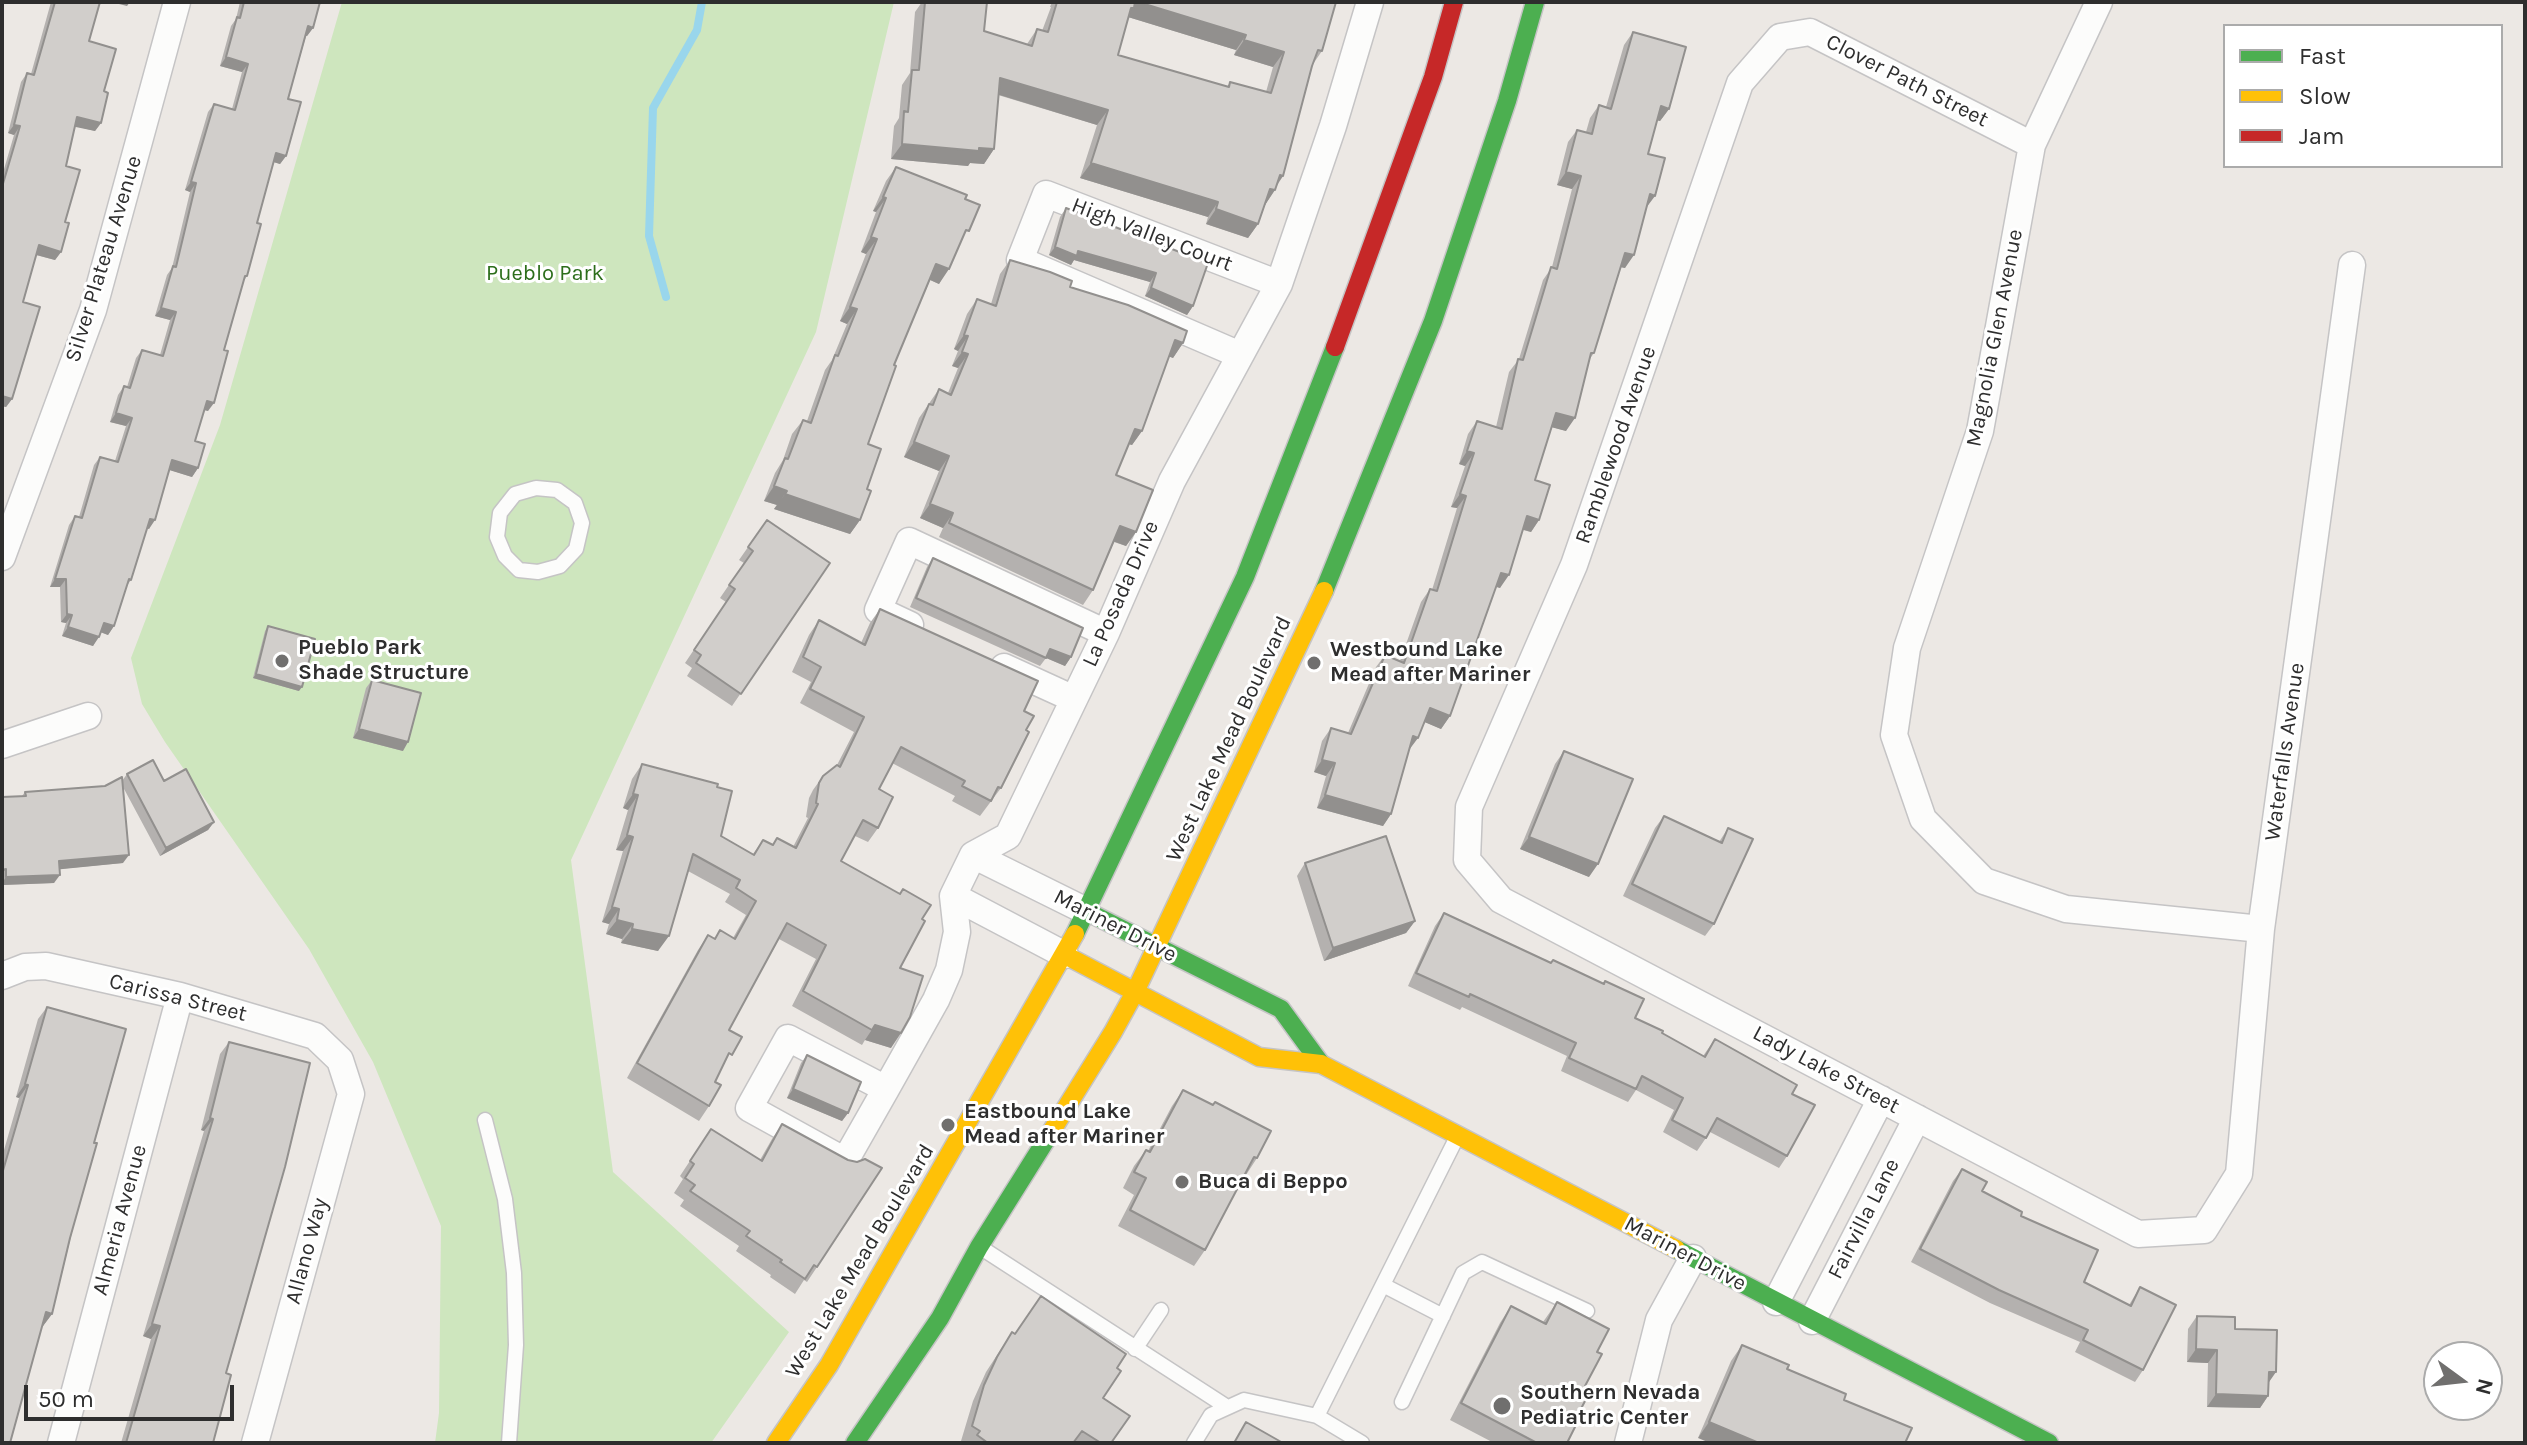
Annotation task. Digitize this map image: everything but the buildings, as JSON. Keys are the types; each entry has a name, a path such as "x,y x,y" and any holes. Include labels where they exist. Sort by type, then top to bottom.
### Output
{"main road":[{"name":"West Lake Mead Boulevard","path":"776,1443 829,1365 1065,955 1245,577 1362,276 1433,77 1454,2"},
{"name":"West Lake Mead Boulevard","path":"855,1443 940,1318 979,1247 1105,1046 1135,992 1318,607 1433,321 1507,101 1535,2"},
{"name":"Mariner Drive","path":"1086,911 1281,1009 1321,1064"},
{"name":"Mariner Drive","path":"1065,955 1259,1057 1321,1064 2049,1443"}],"street":[{"name":"Silver Plateau Avenue","path":"2,557 14,485 93,310 177,2"},
{"name":"La Posada Drive","path":"973,855 1008,836 1106,633 1172,481 1279,284 1333,126 1370,2"},
{"name":"Magnolia Glen Avenue","path":"2099,2 2032,145 1980,431 1907,648 1894,735 1923,819 1984,881 2066,909 2261,929"},
{"name":"Clover Path Street","path":"1780,37 1810,32 2032,145"},
{"name":"Ramblewood Avenue","path":"1467,860 1469,807 1574,565 1740,83 1780,37"},
{"name":"High Valley Court","path":"1240,355 1020,260 1046,194 1279,284"},
{"name":"Waterfalls Avenue","path":"2204,1230 2239,1174 2261,929 2352,265"},
{"path":"934,635 878,610 909,541 1106,633"},
{"path":"976,654 1074,699"},
{"path":"2,745 88,716"},
{"name":"Mariner Drive","path":"973,855 1086,911"},
{"path":"886,1089 788,1038 749,1108 845,1161 886,1089 936,1000 949,970 957,932 953,896 973,855"},
{"name":"Lady Lake Street","path":"1467,860 1501,900 2138,1234 2204,1230"},
{"name":"Mariner Drive","path":"953,896 1065,955"},
{"name":"Carissa Street","path":"4,974 25,967 46,966 180,996 315,1036 340,1060"},
{"name":"Almeria Avenue","path":"61,1443 180,996"},
{"name":"Allano Way","path":"255,1443 351,1094 340,1060"},
{"name":"Fairvilla Lane","path":"1776,1302 1881,1099"},
{"name":"Fairvilla Lane","path":"1812,1321 1917,1118"},
{"path":"1628,1443 1659,1320 1693,1258"}],"lane":[{"path":"536,488 557,490 575,503 582,523 576,549 560,566 538,572 519,570 505,556 497,537 500,513 515,494 536,488"},
{"path":"485,1120 505,1199 514,1273 516,1345 509,1443"},
{"path":"1317,1416 1458,1135"},
{"path":"979,1247 1227,1407"},
{"path":"1402,1402 1463,1273 1482,1262 1587,1311"},
{"path":"1383,1285 1443,1316"},
{"path":"1135,1349 1161,1310"},
{"path":"1194,1443 1211,1415 1244,1400 1317,1416 1362,1443"}],"green space":[{"name":"Pueblo Park","path":"342,2 894,2 816,332 571,860 613,1172 789,1332 711,1443 435,1443 439,1413 441,1226 373,1062 309,949 142,704 131,658 220,425"}],"waterway":[{"path":"666,297 649,236 653,108 697,30 702,2"}],"traffic: fast":[{"path":"1324,591 1433,321 1507,101 1535,2"},
{"path":"1075,934 1245,577 1335,347"},
{"path":"1086,911 1281,1009 1321,1064"},
{"path":"855,1443 940,1318 979,1247 1051,1132"},
{"path":"1676,1249 2049,1443"}],"traffic: slow":[{"path":"1051,1132 1135,992 1324,591"},
{"path":"776,1443 829,1365 1075,934"},
{"path":"1065,955 1259,1057 1321,1064 1676,1249"}],"traffic: jam":[{"path":"1335,347 1433,77 1454,2"}],"place":[{"name":"Pueblo Park Shade Structure","path":"282,661"},
{"name":"Westbound Lake Mead after Mariner","path":"1314,663"},
{"name":"Eastbound Lake Mead after Mariner","path":"948,1125"},
{"name":"Buca di Beppo","path":"1182,1182"},
{"name":"Southern Nevada Pediatric Center","path":"1502,1406"}]}
